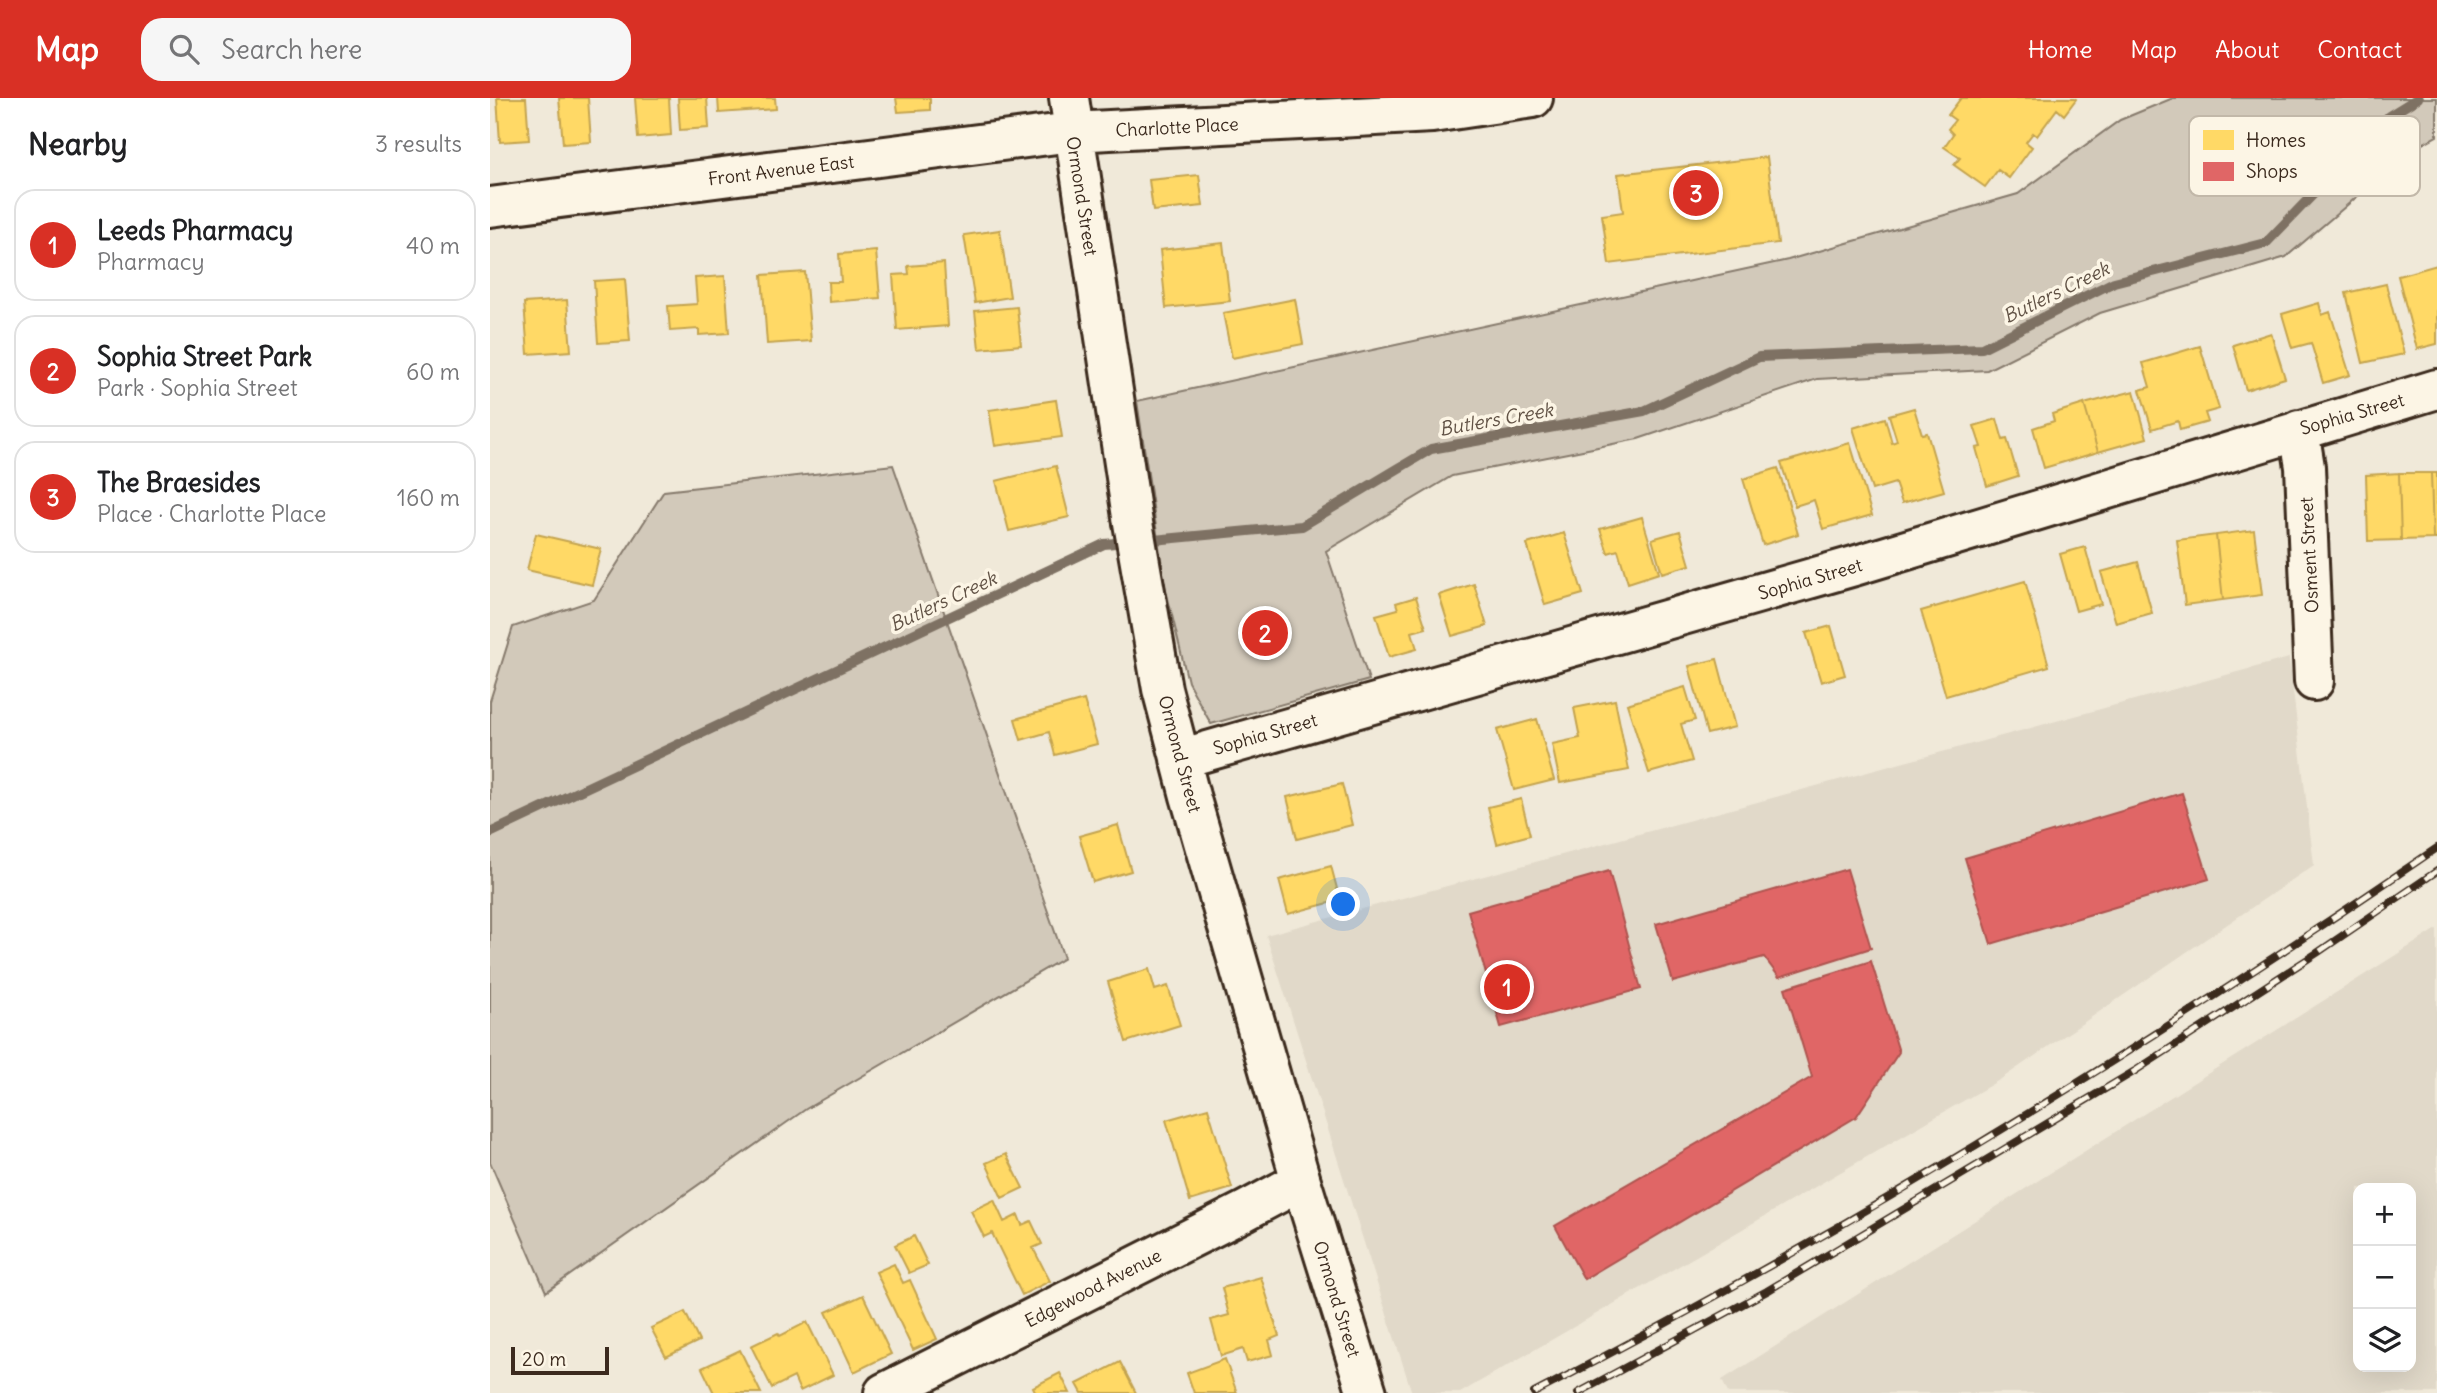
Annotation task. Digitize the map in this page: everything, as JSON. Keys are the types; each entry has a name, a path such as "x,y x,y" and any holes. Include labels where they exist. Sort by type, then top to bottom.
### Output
{"street":[{"name":"Charlotte Place","path":"1070,115 1432,113 1533,98"},
{"name":"Front Avenue East","path":"490,207 1070,115"},
{"name":"Ormond Street","path":"1070,115 1132,517 1162,689 1301,1181 1367,1393"},
{"name":"Sophia Street","path":"1180,759 1854,566 2437,389"},
{"name":"Osment Street","path":"2299,430 2305,467 2314,681"},
{"name":"Edgewood Avenue","path":"884,1393 1301,1181"}],"shaded area":[{"path":"2173,98 2437,98 2437,136 2420,145 2420,116 2189,116 2189,196 2358,196 2286,257 2100,313 1987,370 1817,379 1638,439 1452,476 1326,551 1369,680 1211,724 1188,682 1165,586 1137,401 1788,260 2018,194 2120,120"},
{"path":"893,465 1064,958 806,1109 546,1292 490,1162 490,701 513,627 594,600 664,491"},
{"path":"2289,658 2314,865 2001,1079 1460,1393 1412,1393 1266,935"},
{"path":"2437,929 2437,1393 1728,1393 1722,1380"}],"building: Homes":[{"path":"497,98 526,98 529,140 500,142"},
{"path":"559,98 588,98 591,142 563,144"},
{"path":"635,98 669,98 671,135 638,138"},
{"path":"678,98 707,98 709,128 680,130"},
{"path":"718,98 775,98 776,109 719,113"},
{"path":"896,98 930,98 930,110 898,112"},
{"path":"1961,98 2076,99 2064,115 2057,109 2037,136 2033,133 2026,142 2032,147 2009,178 1998,170 1985,187 1954,165 1960,158 1944,147 1953,134 1948,129 1955,120 1948,115"},
{"path":"1767,157 1778,243 1609,264 1602,215 1623,212 1618,174"},
{"path":"1199,175 1203,206 1153,211 1149,180"},
{"path":"1000,230 1010,297 975,303 964,235"},
{"path":"1223,243 1230,301 1166,308 1160,250"},
{"path":"876,251 880,298 829,302 828,282 841,282 839,254"},
{"path":"944,263 948,326 897,330 893,275 909,274 908,266"},
{"path":"2437,265 2437,344 2417,349 2398,276"},
{"path":"805,272 811,341 767,344 762,275"},
{"path":"725,276 729,333 699,335 699,329 670,331 668,306 697,304 695,278"},
{"path":"625,279 630,341 598,343 594,281"},
{"path":"2386,284 2404,354 2363,363 2346,293"},
{"path":"1295,299 1303,344 1232,358 1223,313"},
{"path":"567,300 571,351 528,354 524,303"},
{"path":"2319,303 2322,315 2330,312 2350,375 2323,383 2311,343 2292,348 2282,314"},
{"path":"1017,307 1021,345 979,349 975,311"},
{"path":"2271,333 2285,378 2246,390 2233,345"},
{"path":"2200,346 2219,409 2205,413 2208,422 2180,430 2178,421 2152,429 2140,390 2150,387 2143,363"},
{"path":"2134,391 2147,438 2098,452 2084,404"},
{"path":"1056,400 1062,437 995,446 989,410"},
{"path":"2084,404 2098,452 2044,468 2033,428 2054,421 2052,414"},
{"path":"1914,408 1922,434 1927,433 1944,491 1902,503 1895,483 1872,490 1853,428 1885,418 1892,443 1897,441 1889,415"},
{"path":"1997,419 2003,440 2007,439 2018,476 1987,486 1976,448 1981,447 1974,426"},
{"path":"1850,443 1872,515 1823,529 1814,500 1795,506 1781,463"},
{"path":"1056,466 1069,517 1009,531 996,481"},
{"path":"1778,468 1798,534 1763,545 1743,479"},
{"path":"2399,473 2401,540 2368,541 2366,475"},
{"path":"2399,473 2431,473 2433,539 2401,540"},
{"path":"2431,473 2437,473 2437,539 2433,539"},
{"path":"1642,517 1659,573 1628,583 1618,550 1608,553 1600,529"},
{"path":"2254,530 2262,595 2223,600 2216,535"},
{"path":"1680,531 1690,565 1662,573 1652,539"},
{"path":"1564,533 1583,594 1545,605 1527,544"},
{"path":"536,534 601,549 592,585 527,570"},
{"path":"2216,535 2223,600 2185,605 2177,540"},
{"path":"2085,547 2101,604 2076,611 2060,554"},
{"path":"2138,562 2152,613 2116,623 2101,572"},
{"path":"2025,581 2049,666 1946,696 1921,611"},
{"path":"1474,584 1487,626 1452,636 1439,595"},
{"path":"1416,597 1426,628 1412,632 1417,649 1389,657 1376,615 1398,609 1396,603"},
{"path":"1831,626 1845,675 1821,682 1806,633"},
{"path":"1717,659 1735,727 1707,734 1689,666"},
{"path":"1685,687 1695,720 1681,724 1692,761 1649,773 1627,704"},
{"path":"1084,700 1097,744 1055,755 1049,732 1021,740 1015,719"},
{"path":"1615,700 1629,770 1560,783 1552,744 1580,738 1574,708"},
{"path":"1537,719 1554,780 1514,790 1497,730"},
{"path":"1342,784 1352,825 1297,839 1287,797"},
{"path":"1521,799 1530,835 1497,844 1488,807"},
{"path":"1118,825 1131,871 1093,882 1079,836"},
{"path":"1331,866 1340,900 1288,914 1279,880"},
{"path":"1149,969 1155,990 1168,986 1180,1025 1126,1042 1108,982"},
{"path":"1208,1108 1232,1188 1190,1201 1166,1120"},
{"path":"1006,1154 1023,1188 1002,1198 986,1163"},
{"path":"994,1200 1004,1222 1018,1215 1022,1225 1031,1221 1042,1244 1033,1248 1050,1281 1022,1295 992,1233 984,1237 971,1211"},
{"path":"914,1236 928,1265 909,1273 895,1245"},
{"path":"894,1264 903,1283 910,1280 937,1339 913,1350 876,1272"},
{"path":"1261,1277 1279,1336 1269,1340 1273,1355 1247,1362 1243,1349 1221,1356 1211,1320 1229,1315 1222,1288"},
{"path":"863,1295 891,1354 854,1372 826,1312"},
{"path":"685,1312 699,1341 666,1357 651,1328"},
{"path":"807,1322 833,1375 800,1391 794,1377 772,1388 751,1346 778,1333 780,1336"},
{"path":"740,1350 761,1393 714,1393 702,1368"},
{"path":"1225,1359 1237,1393 1194,1393 1187,1373"},
{"path":"1120,1362 1136,1393 1082,1393 1077,1384"},
{"path":"1060,1373 1070,1393 1036,1393 1033,1387"}],"building: Shops":[{"path":"2182,793 2209,879 1991,944 1965,858"},
{"path":"1847,869 1871,948 1779,977 1764,957 1673,982 1656,924"},
{"path":"1609,871 1641,989 1501,1027 1468,911"},
{"path":"1871,961 1899,1052 1856,1117 1584,1279 1555,1226 1812,1077 1785,988"}],"waterway":[{"name":"Butlers Creek","path":"2389,116 2418,98"},
{"name":"Butlers Creek","path":"1143,541 1302,526 1431,449 1644,411 1759,357 1982,348 2114,282 2266,243 2312,196"},
{"name":"Butlers Creek","path":"490,833 1104,544 1128,542"}],"railway":[{"path":"1534,1393 1766,1268 1994,1134 2218,994 2437,848"},
{"path":"1578,1393 1767,1291 2135,1071 2317,953 2437,871"}],"place":[{"name":"The Braesides","path":"1696,193"},
{"name":"Sophia Street Park","path":"1265,633"},
{"name":"Leeds Pharmacy","path":"1507,987"}]}
